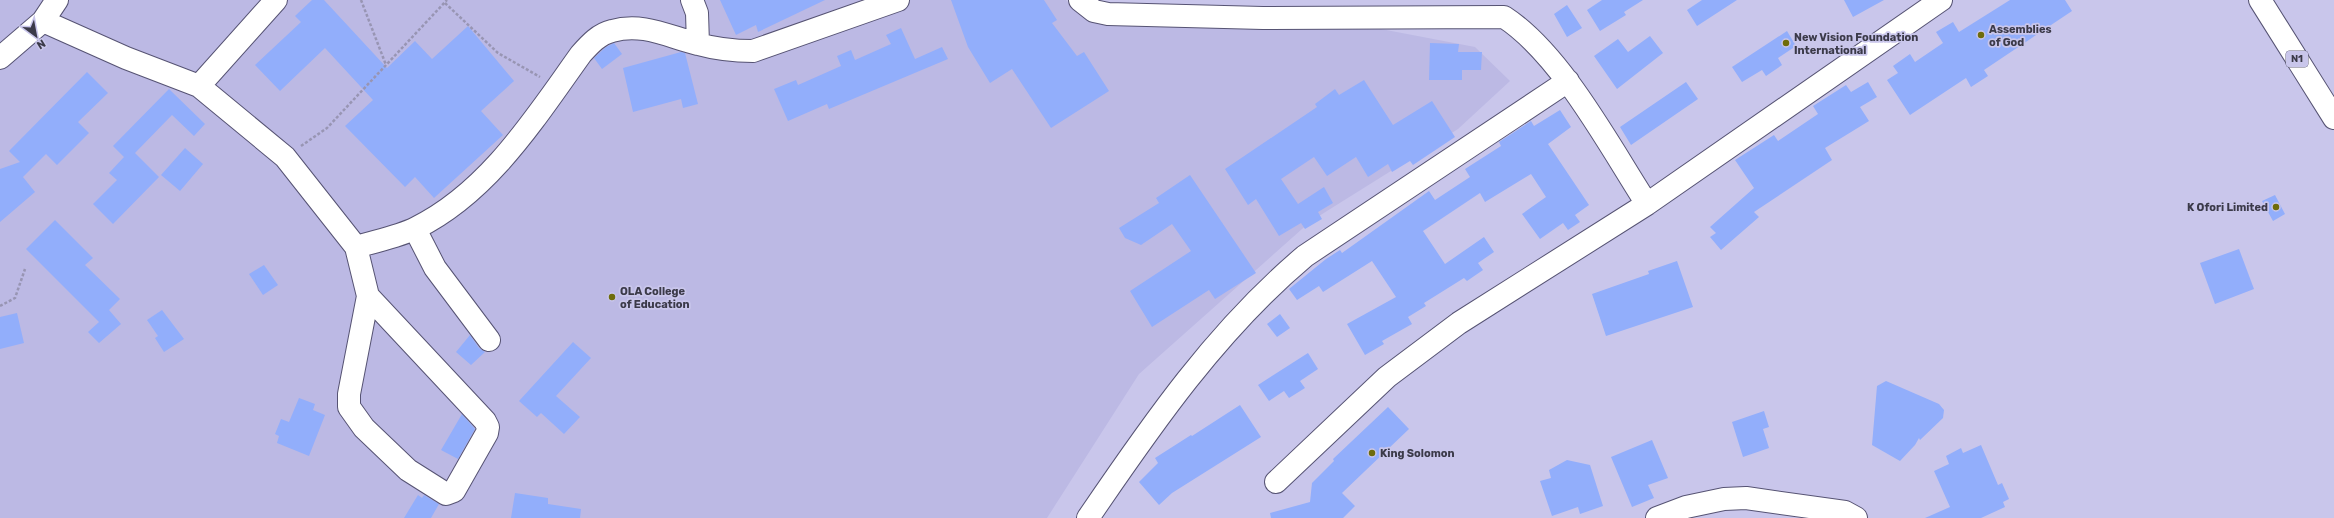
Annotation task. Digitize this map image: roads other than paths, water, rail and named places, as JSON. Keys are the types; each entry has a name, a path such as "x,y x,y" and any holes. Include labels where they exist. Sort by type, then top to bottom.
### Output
{"main road":[{"path":"0,58 43,21 57,0"},
{"path":"199,86 276,0"},
{"path":"692,0 697,13 698,44"},
{"path":"356,247 415,229 458,204 494,170 581,54 594,40 611,31 642,28 698,44 734,51 753,50 898,0"},
{"path":"1080,0 1094,11 1108,14 1263,18 1503,9 1568,81 1647,204"},
{"path":"1276,482 1387,377 1459,323 1647,204 1939,0"},
{"name":"N1","path":"2260,0 2334,118"},
{"path":"43,21 126,58 199,86 285,157 356,247 368,296 349,394 349,407 364,428 408,470 446,494 450,493 454,491 483,439 488,426 368,296"},
{"path":"1088,518 1157,418 1221,338 1269,286 1323,243 1568,81"},
{"path":"415,229 435,268 489,340"},
{"path":"1657,518 1686,507 1724,499 1746,498 1845,512 1856,518"}],"place":[{"name":"Assemblies of God","path":"1981,35"},
{"name":"New Vision Foundation International","path":"1786,43"},
{"name":"K Ofori Limited","path":"2276,207"},
{"name":"OLA College of Education","path":"612,297"},
{"name":"King Solomon","path":"1372,453"}]}
